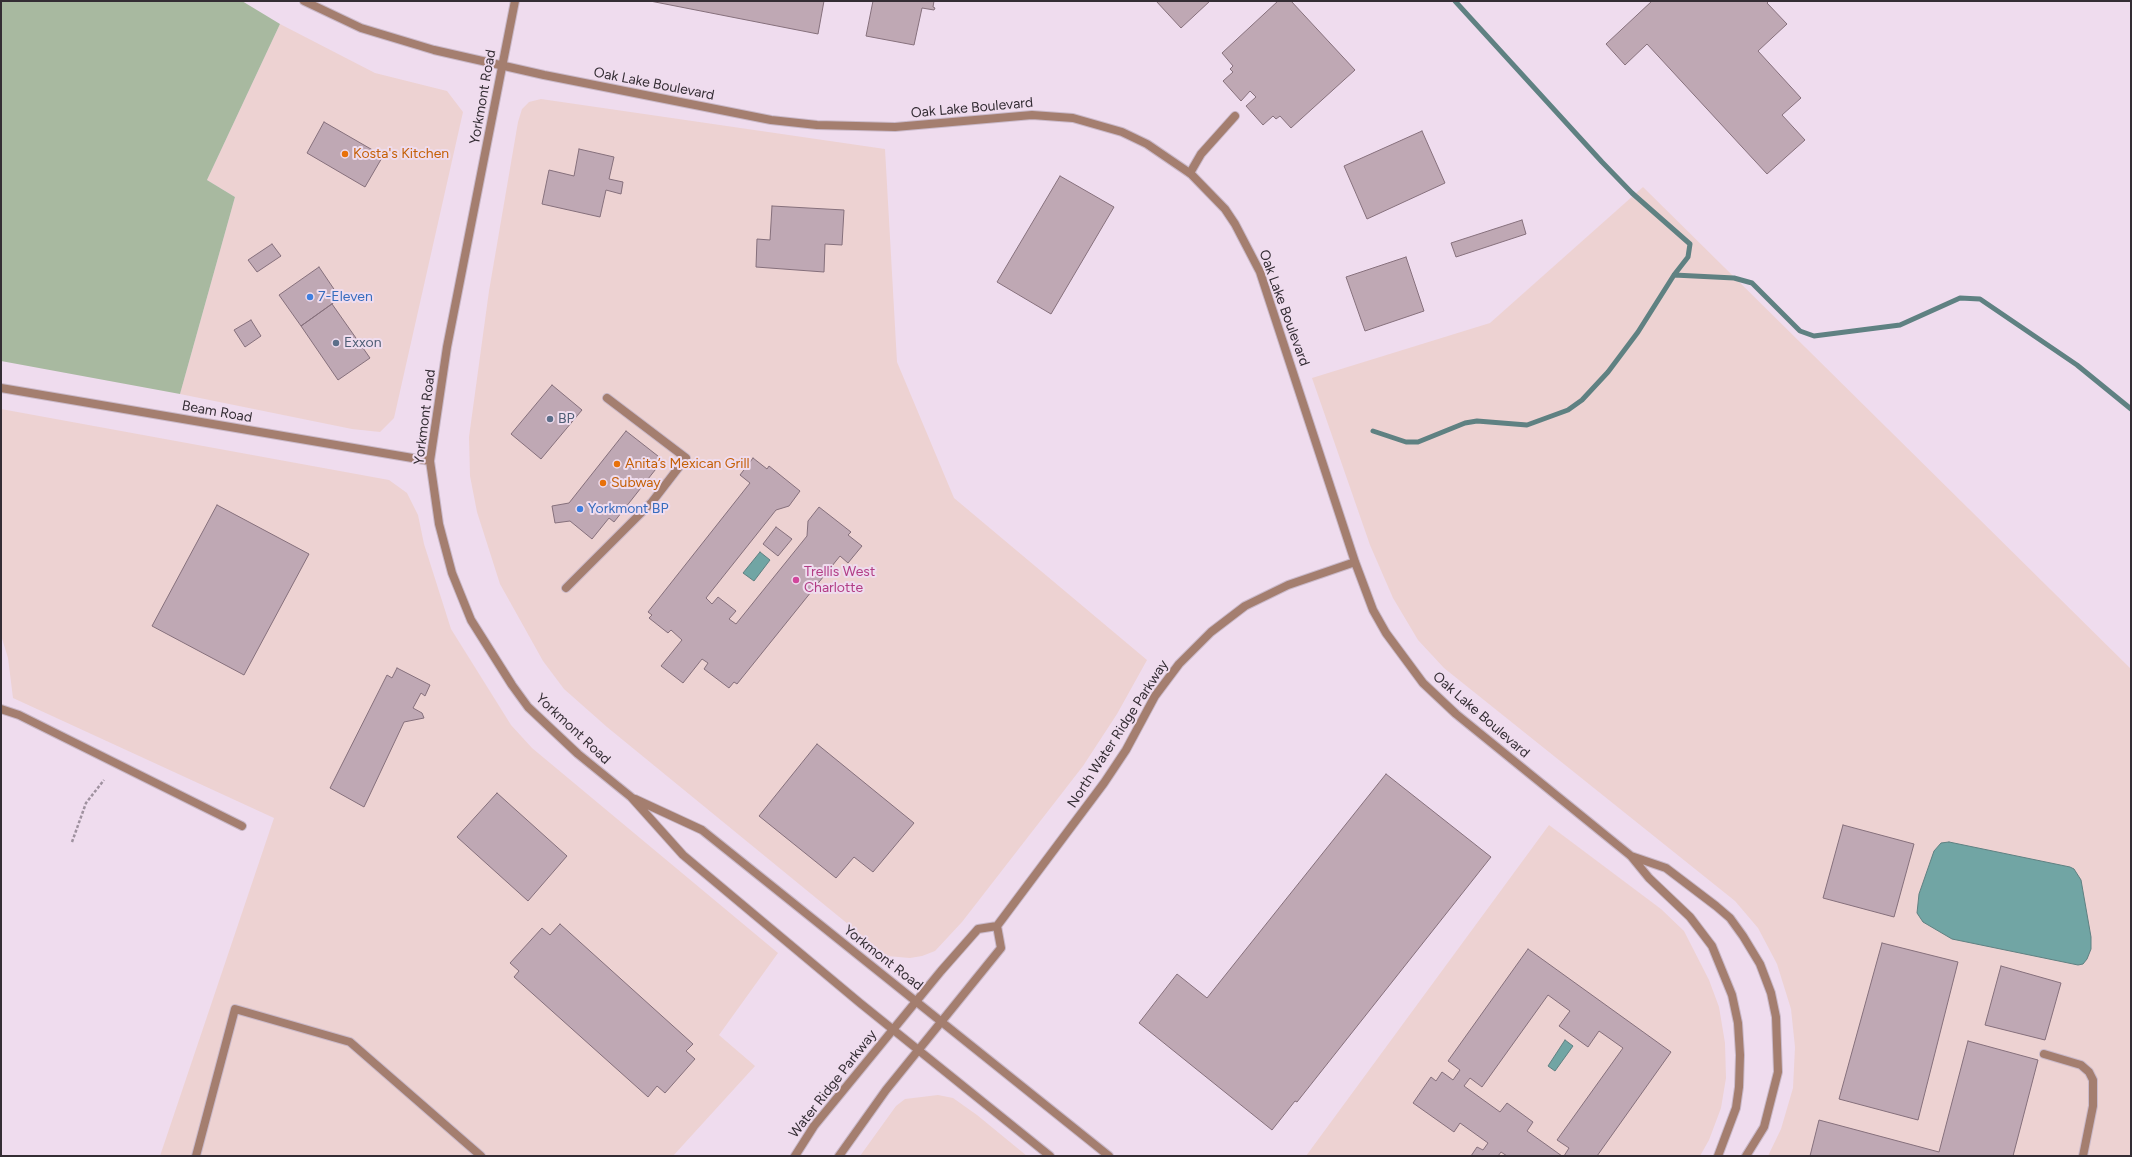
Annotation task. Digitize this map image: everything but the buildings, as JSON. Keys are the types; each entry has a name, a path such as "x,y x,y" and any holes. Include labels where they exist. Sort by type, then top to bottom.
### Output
{"street":[{"name":"Oak Lake Boulevard","path":"304,1 361,28 434,50 501,66 736,114 817,126 918,126 1032,115 1073,118 1088,121 1135,138 1171,159 1190,173 1211,192 1225,209 1260,272 1355,562 1373,610 1386,633 1423,683 1456,714 1631,856 1650,878 1690,917 1712,946 1732,995 1738,1023 1740,1055 1739,1087 1736,1108 1730,1128 1718,1156"},
{"name":"Yorkmont Road","path":"515,1 448,341 430,461 439,524 452,573 478,632 528,707 578,754 630,797 683,855 892,1029 1050,1156"},
{"path":"1190,173 1201,154 1235,116"},
{"name":"Beam Road","path":"1,388 430,461"},
{"path":"566,588 652,502 686,458 607,398"},
{"name":"North Water Ridge Parkway","path":"997,926 1104,783 1126,750 1155,696 1190,653 1211,632 1245,606 1288,585 1355,562"},
{"path":"1,709 19,715 242,826"},
{"name":"Yorkmont Road","path":"630,797 702,830 1109,1156"},
{"name":"Oak Lake Boulevard","path":"1631,856 1666,868 1716,906 1730,918 1744,936 1760,964 1771,993 1776,1017 1778,1072 1764,1127 1746,1156"},
{"path":"839,1156 886,1090 1001,948 997,926 978,929 892,1029"},
{"path":"196,1156 235,1009 350,1042 481,1156"},
{"name":"Water Ridge Parkway","path":"795,1156 814,1126 892,1029"},
{"path":"2044,1054 2081,1066 2089,1072 2093,1080 2093,1106 2083,1156"}],"path":[{"path":"72,842 86,803 104,780"}],"shaded area":[{"path":"1,1 242,1 280,24 207,180 235,197 180,394 1,361"},
{"path":"280,24 375,73 447,91 463,112 394,418 380,432 352,429 180,394 235,197 207,180"},
{"path":"541,99 885,149 897,362 954,498 1147,660 1117,714 1083,766 962,922 935,951 922,956 910,958 887,956 607,727 564,689 543,661 500,584 477,512 470,476 469,437 489,291 518,122 522,109 529,102"},
{"path":"1643,187 2131,669 2131,1156 1768,1156 1781,1129 1793,1088 1795,1047 1791,1009 1777,964 1758,928 1735,901 1444,668 1418,640 1393,598 1370,545 1312,378 1490,323"},
{"path":"1,409 389,480 407,493 418,515 424,544 451,629 511,725 532,748 778,953 719,1035 755,1066 673,1156 160,1156 274,818 13,698 8,658 1,635"},
{"path":"760,552 770,560 754,581 743,573"},
{"path":"1549,825 1661,909 1684,931 1709,980 1719,1007 1725,1043 1726,1078 1721,1108 1709,1140 1700,1156 1306,1156"},
{"path":"1949,842 2074,869 2081,880 2091,937 2091,949 2083,964 2078,965 1952,939 1923,922 1917,913 1919,894 1934,851 1941,843"},
{"path":"1565,1040 1573,1046 1555,1071 1548,1066"},
{"path":"938,1095 953,1098 977,1115 1027,1156 860,1156 896,1106 905,1099"}],"waterway":[{"path":"1373,431 1406,442 1418,442 1465,423 1477,421 1527,425 1568,410 1582,400 1608,372 1638,332 1674,275 1688,257 1690,244 1632,193 1602,162 1455,1"},
{"path":"1674,275 1734,278 1752,283 1800,331 1814,336 1900,325 1960,298 1980,299 2077,365 2131,409"}],"place":[{"name":"Kosta's Kitchen","path":"345,154"},
{"name":"7-Eleven","path":"310,297"},
{"name":"Exxon","path":"336,343"},
{"name":"BP","path":"550,419"},
{"name":"Anita’s Mexican Grill","path":"617,464"},
{"name":"Subway","path":"603,483"},
{"name":"Yorkmont BP","path":"580,509"},
{"name":"Trellis West Charlotte","path":"796,580"}]}
